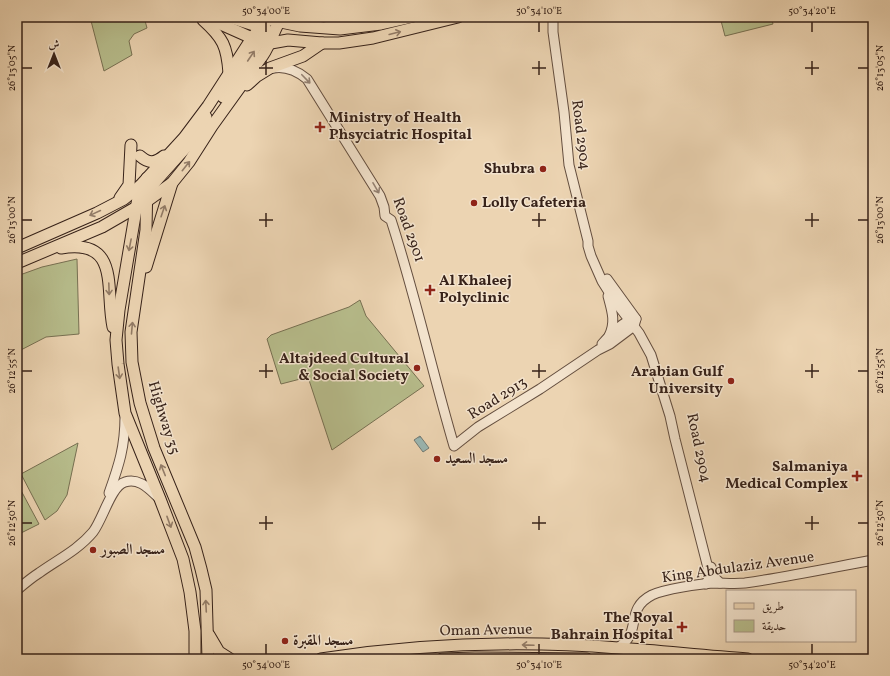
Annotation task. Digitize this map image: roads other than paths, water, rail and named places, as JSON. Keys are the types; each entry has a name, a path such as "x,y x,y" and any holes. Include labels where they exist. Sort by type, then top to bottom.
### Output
{"main road":[{"path":"199,17 213,29 222,42 226,50 229,73"},
{"path":"205,17 323,38 347,37 369,33 381,24"},
{"path":"229,17 270,28 340,29 381,24 412,17"},
{"path":"326,17 342,23 361,26"},
{"path":"270,28 288,40 339,43 362,40 458,17"},
{"path":"144,192 208,106 229,73 270,28"},
{"path":"135,302 172,183 194,156 212,126 263,55 270,28"},
{"path":"212,126 218,106 270,28"},
{"path":"234,96 257,76 270,68 303,56 322,43"},
{"path":"17,263 102,227 144,192 197,135 203,124 208,106"},
{"path":"140,156 145,161 155,162 184,138"},
{"path":"112,205 122,197 129,185 131,145"},
{"path":"17,248 124,199 172,183"},
{"name":"Highway 35","path":"144,192 146,230 131,332 132,362 140,403 154,448 195,547 206,590 208,659"},
{"name":"Highway 35","path":"144,192 123,283 116,340 125,413 183,559 190,592 195,631 195,659"},
{"path":"43,253 73,247 83,247 98,253 102,258 108,272 111,319 116,340"},
{"path":"186,659 192,649 195,631"},
{"path":"208,633 219,652 230,659"},
{"name":"Oman Avenue","path":"321,659 393,650 504,644 618,648 748,659"},
{"name":"Oman Avenue","path":"442,659 587,659"}],"street":[{"name":"Road 2904","path":"549,17 553,32 564,112 569,165 588,241 601,269 656,356 680,437 712,572 720,583"},
{"name":"Road 2904","path":"553,17 553,32"},
{"name":"Road 2901","path":"270,68 277,67 290,69 296,71 307,79 376,187 382,199 385,216 391,220 411,285 454,446"},
{"name":"Road 2904","path":"588,241 588,249 593,262 607,289 634,321"},
{"path":"607,289 614,317 613,327 609,336"},
{"name":"Road 2913","path":"454,446 478,427 566,373 598,350 610,344 634,321"},
{"name":"Road 2913","path":"598,350 609,336 634,321"},
{"path":"97,526 120,463 125,436 125,413"},
{"name":"Road 2904","path":"675,422 709,572 709,578 706,584"},
{"path":"17,590 78,546 92,533 115,489 119,485 132,481 144,485 160,499"},
{"name":"King Abdulaziz Avenue","path":"618,648 628,641 632,632 636,611 640,604 645,599 666,590 706,584 742,583 787,577 873,560"},
{"path":"632,632 637,642 646,651"}],"water":[{"path":"420,436 429,448 423,452 414,440"}],"place":[{"name":"Ministry of Health Phsyciatric Hospital","path":"320,127"},
{"name":"Shubra","path":"543,169"},
{"name":"Lolly Cafeteria","path":"474,203"},
{"name":"Al Khaleej Polyclinic","path":"430,290"},
{"name":"Altajdeed Cultural & Social Society","path":"417,368"},
{"name":"Arabian Gulf University","path":"731,381"},
{"name":"مسجد السعيد","path":"437,459"},
{"name":"Salmaniya Medical Complex","path":"857,476"},
{"name":"مسجد الصبور","path":"93,550"},
{"name":"The Royal Bahrain Hospital","path":"682,627"},
{"name":"مسجد المقبرة","path":"285,641"}]}
